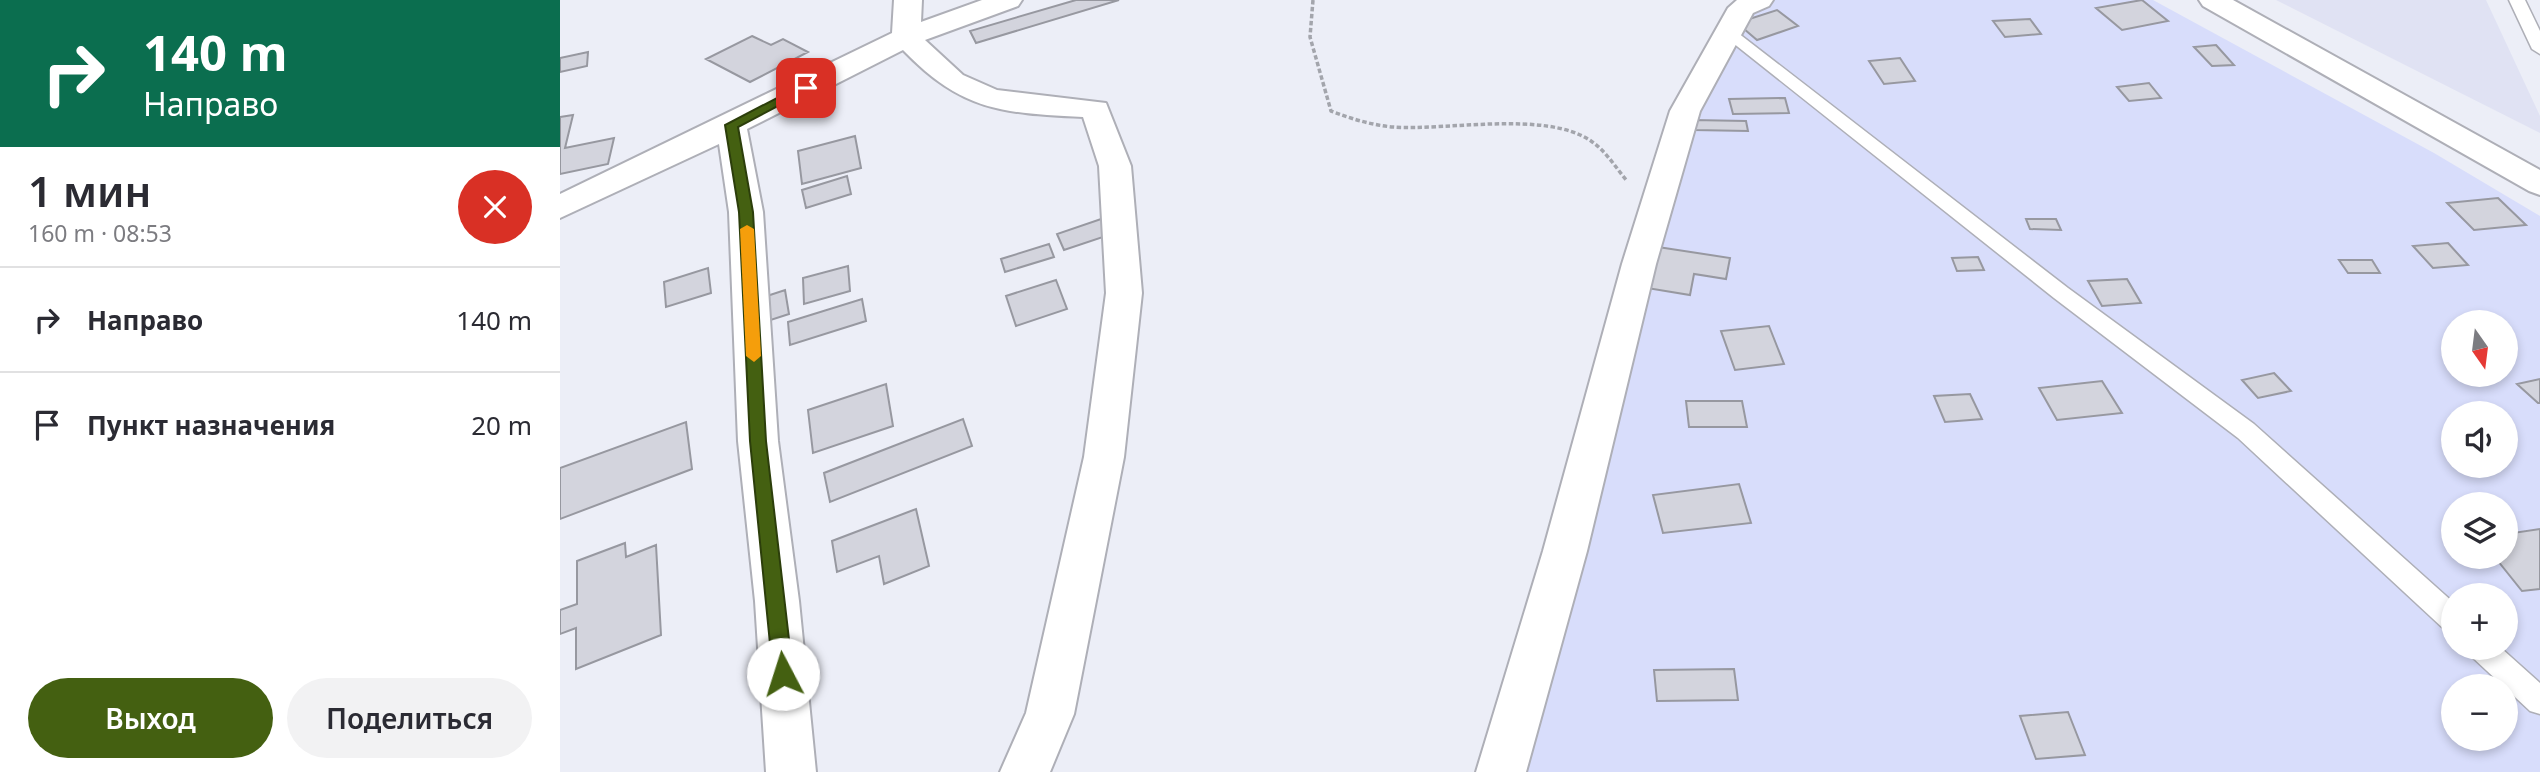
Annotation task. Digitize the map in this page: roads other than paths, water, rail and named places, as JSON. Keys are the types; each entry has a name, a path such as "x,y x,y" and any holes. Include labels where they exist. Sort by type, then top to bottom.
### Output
{"street":[{"path":"908,0 906,37 953,81 985,96 1021,105 1095,109 1115,166 1124,293 1104,457 1050,714 1026,772"},
{"path":"560,207 906,37 1008,0"},
{"path":"1501,772 1565,551 1639,264 1685,111 1742,8 1759,0"},
{"path":"2213,0 2540,184"},
{"path":"731,125 746,212 758,441 777,601 791,772"}],"lane":[{"path":"2517,0 2540,49"},
{"path":"1729,31 2061,293 2246,430 2441,609"},
{"path":"2495,660 2540,701"}]}
